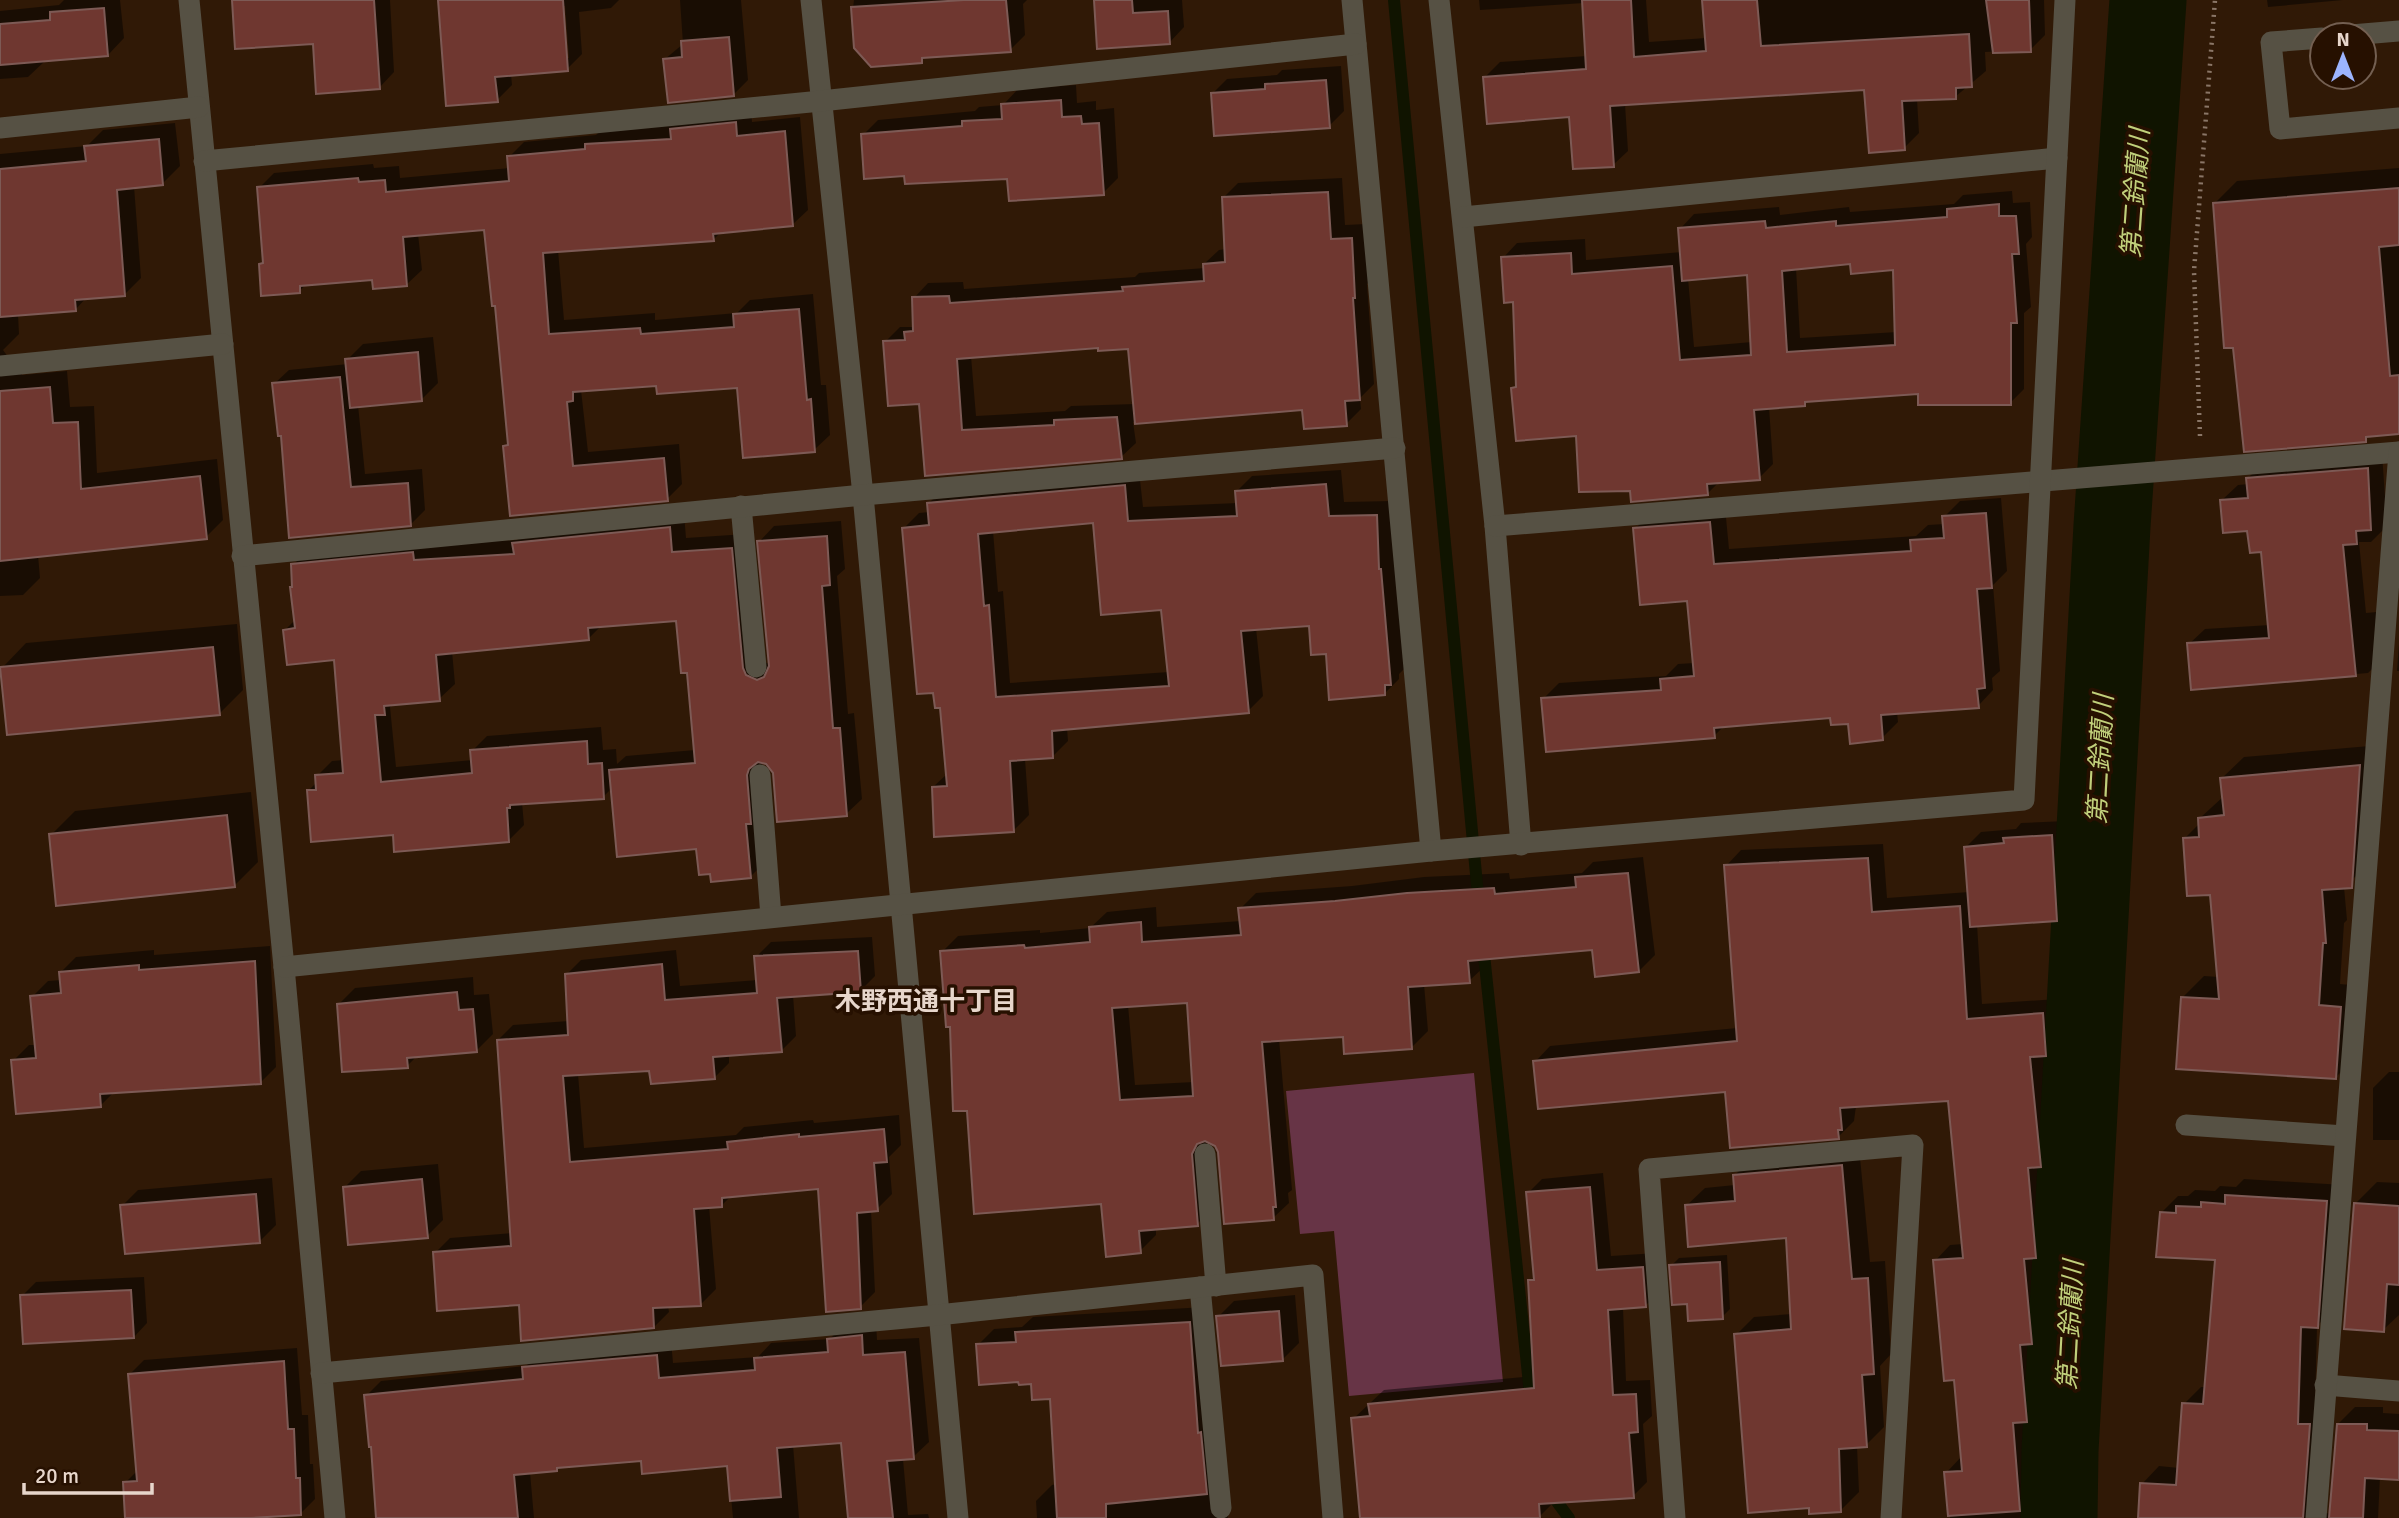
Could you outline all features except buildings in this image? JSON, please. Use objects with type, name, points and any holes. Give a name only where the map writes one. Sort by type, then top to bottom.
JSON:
[{"type":"street","points":[[189,0],[335,1518]]},
{"type":"street","points":[[811,0],[863,495],[957,1518]]},
{"type":"street","points":[[1352,0],[1431,851]]},
{"type":"street","points":[[1439,0],[1495,526],[1521,845]]},
{"type":"street","points":[[284,967],[1431,851],[2024,800],[2065,0]]},
{"type":"street","points":[[2378,33],[2399,31]]},
{"type":"street","points":[[2308,39],[2271,42],[2280,129],[2399,118]]},
{"type":"street","points":[[204,162],[821,101],[1356,44]]},
{"type":"street","points":[[0,128],[198,107]]},
{"type":"street","points":[[1463,217],[2057,158]]},
{"type":"street","points":[[0,366],[223,344]]},
{"type":"street","points":[[242,555],[741,506],[1395,449]]},
{"type":"street","points":[[1495,526],[2399,452],[2316,1518]]},
{"type":"street","points":[[741,506],[756,667]]},
{"type":"street","points":[[760,775],[771,917]]},
{"type":"street","points":[[2186,1125],[2345,1136]]},
{"type":"street","points":[[1675,1518],[1649,1170],[1913,1145],[1891,1518]]},
{"type":"street","points":[[1205,1154],[1208,1287],[1221,1508]]},
{"type":"street","points":[[321,1373],[938,1315],[1313,1275],[1333,1518]]},
{"type":"street","points":[[2325,1385],[2399,1391]]},
{"type":"path","points":[[2202,468],[2194,271],[2215,0]]},
{"type":"shaded area","points":[[1474,1073],[1503,1382],[1349,1396],[1334,1231],[1300,1234],[1286,1091]]},
{"type":"waterway","points":[[1394,0],[1479,906]]},
{"type":"waterway","name":"第二鈴蘭川","points":[[2059,1518],[2060,1450],[2112,526],[2148,0]]},
{"type":"waterway","points":[[1483,945],[1531,1403]]},
{"type":"waterway","points":[[1549,1491],[1569,1518]]},
{"type":"district","name":"木野西通十丁目","points":[[926,1001]]}]
